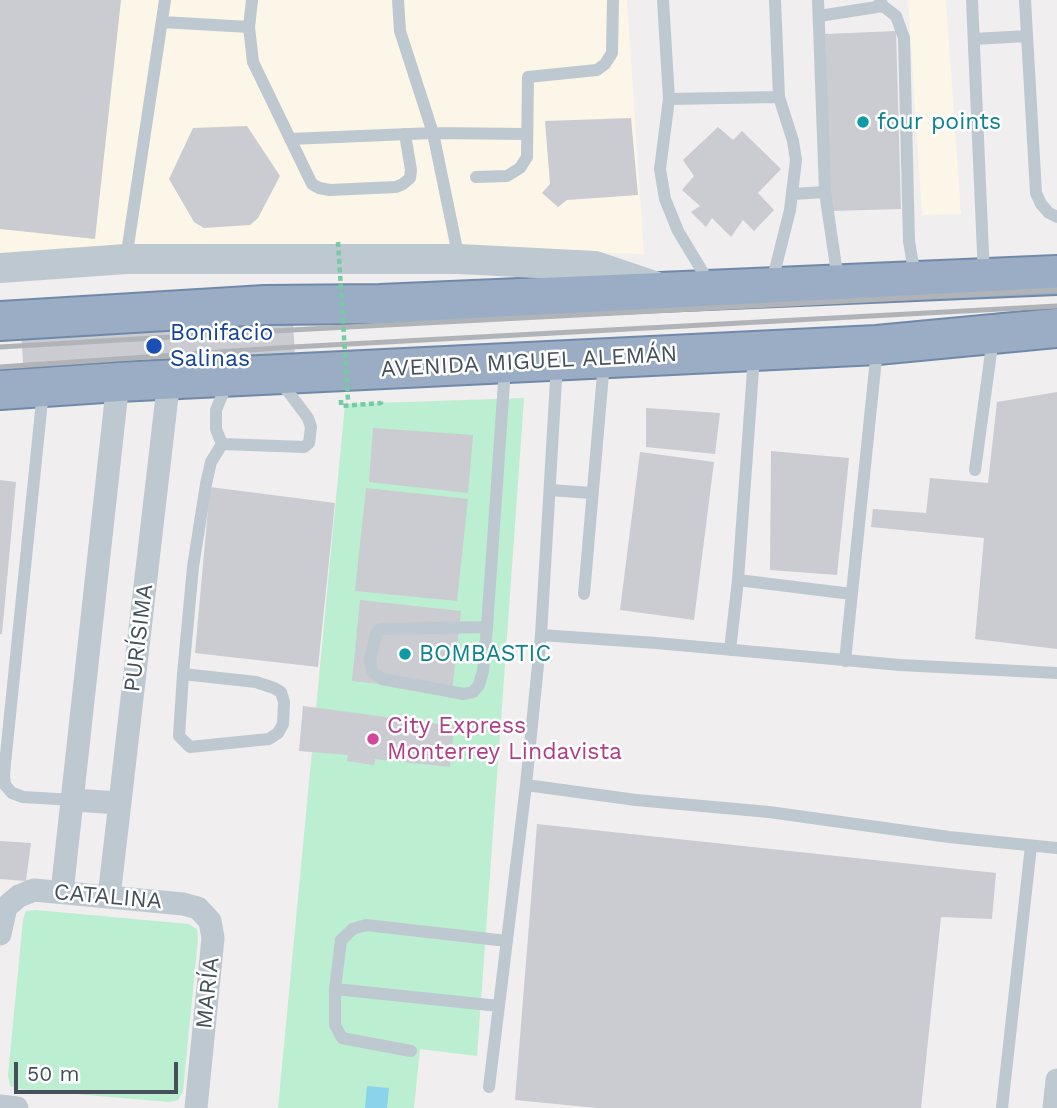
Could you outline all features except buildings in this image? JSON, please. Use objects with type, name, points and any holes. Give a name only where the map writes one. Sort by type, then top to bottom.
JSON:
[{"type":"highway","points":[[0,321],[264,305],[380,304],[1057,275]]},
{"type":"highway","points":[[0,340],[264,305]]},
{"type":"highway","name":"AVENIDA MIGUEL ALEMÁN","points":[[14,387],[755,352],[877,345],[1057,328]]},
{"type":"street","points":[[0,268],[126,259],[459,259],[595,266],[673,292]]},
{"type":"street","name":"PURÍSIMA","points":[[109,897],[169,379]]},
{"type":"street","name":"PURÍSIMA","points":[[62,892],[118,382]]},
{"type":"street","points":[[74,800],[119,803]]},
{"type":"street","name":"CATALINA","points":[[0,934],[6,907],[19,896],[34,890],[183,904],[198,908],[210,921]]},
{"type":"street","name":"MARÍA","points":[[196,1108],[214,938],[210,921]]},
{"type":"street","points":[[1055,1106],[1057,1080]]},
{"type":"street","points":[[0,1106],[17,1108]]},
{"type":"lane","points":[[126,259],[165,0]]},
{"type":"lane","points":[[253,0],[249,27],[253,62],[312,184],[319,188],[344,189],[396,187],[403,184],[410,178],[411,170],[405,134]]},
{"type":"lane","points":[[398,0],[400,31],[433,133],[459,259]]},
{"type":"lane","points":[[476,177],[507,176],[520,168],[527,157],[528,77],[597,70],[606,64],[612,53],[613,0]]},
{"type":"lane","points":[[663,0],[669,99],[660,169],[665,200],[678,231],[714,290]]},
{"type":"lane","points":[[771,288],[793,194],[796,160],[779,97],[775,0]]},
{"type":"lane","points":[[818,0],[825,192],[838,284]]},
{"type":"lane","points":[[972,0],[984,279]]},
{"type":"lane","points":[[1025,0],[1036,192],[1041,204],[1057,217]]},
{"type":"lane","points":[[819,16],[881,3],[896,16],[904,38],[909,241],[916,282]]},
{"type":"lane","points":[[162,22],[249,27]]},
{"type":"lane","points":[[974,39],[1027,36]]},
{"type":"lane","points":[[669,99],[779,97]]},
{"type":"lane","points":[[290,139],[433,133],[527,134]]},
{"type":"lane","points":[[793,194],[825,192]]},
{"type":"lane","points":[[975,470],[993,334]]},
{"type":"lane","points":[[845,661],[877,345]]},
{"type":"lane","points":[[730,650],[738,580],[755,352]]},
{"type":"lane","points":[[584,594],[604,358]]},
{"type":"lane","points":[[489,1087],[526,785],[541,635],[558,360]]},
{"type":"lane","points":[[487,627],[380,629],[376,633],[370,660],[372,671],[382,679],[464,694],[473,692],[479,685],[487,627],[505,362]]},
{"type":"lane","points":[[222,444],[303,447],[309,443],[311,426],[308,418],[271,374]]},
{"type":"lane","points":[[222,444],[216,429],[216,410],[231,376]]},
{"type":"lane","points":[[14,387],[5,785],[12,793],[23,797],[74,800]]},
{"type":"lane","points":[[183,674],[256,682],[281,692],[284,702],[283,724],[278,733],[269,739],[190,747],[180,736],[183,674],[192,567],[211,462],[222,444]]},
{"type":"lane","points":[[550,490],[593,493]]},
{"type":"lane","points":[[738,580],[852,594]]},
{"type":"lane","points":[[541,635],[961,670],[1057,673]]},
{"type":"lane","points":[[526,785],[1057,848]]},
{"type":"lane","points":[[1002,1108],[1031,846]]},
{"type":"lane","points":[[411,1051],[342,1038],[335,1026],[335,989],[341,940],[353,929],[366,925],[507,940]]},
{"type":"lane","points":[[335,989],[499,1006]]},
{"type":"path","points":[[338,242],[348,400]]},
{"type":"shaded area","points":[[0,0],[627,0],[644,254],[300,245],[0,257]]},
{"type":"shaded area","points":[[908,0],[946,0],[961,214],[922,215]]},
{"type":"green space","points":[[524,398],[477,1056],[420,1049],[414,1108],[278,1108],[345,404]]},
{"type":"green space","points":[[26,911],[188,924],[197,929],[183,1091],[178,1100],[169,1102],[18,1089],[10,1086],[8,1075],[23,920]]},
{"type":"water","points":[[367,1086],[389,1088],[387,1108],[365,1108]]},
{"type":"railway","points":[[0,347],[1057,290]]},
{"type":"railway","points":[[0,367],[293,347],[1057,306]]},
{"type":"place","name":"four points","points":[[863,122]]},
{"type":"place","name":"Bonifacio Salinas","points":[[154,346]]},
{"type":"place","name":"BOMBASTIC","points":[[405,654]]},
{"type":"place","name":"City Express Monterrey Lindavista","points":[[373,739]]}]
